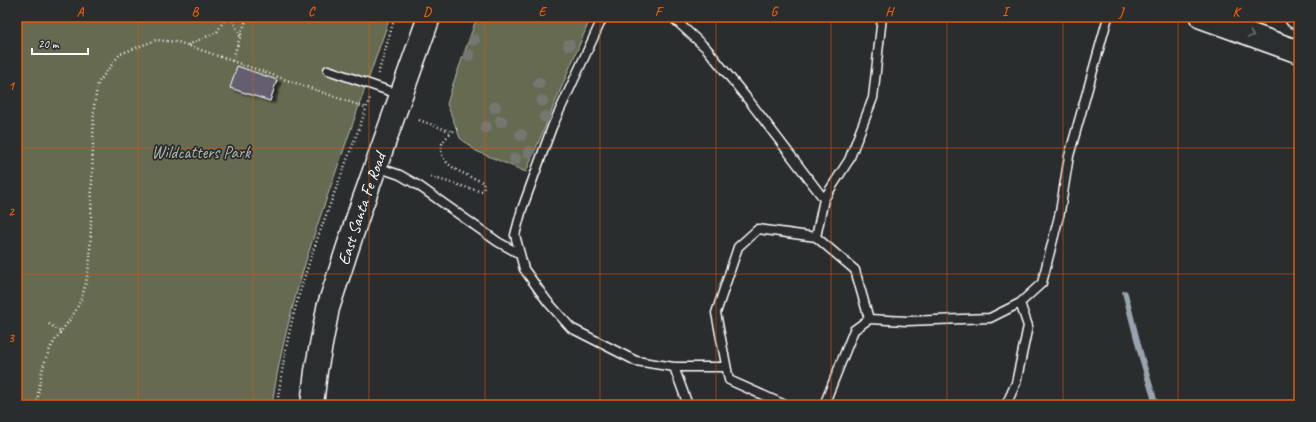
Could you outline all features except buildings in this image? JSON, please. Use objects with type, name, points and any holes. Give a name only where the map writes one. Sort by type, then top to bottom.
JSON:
[{"type":"street","name":"East Santa Fe Road","points":[[312,405],[316,371],[328,308],[429,17]]},
{"type":"street","points":[[1201,17],[1299,52]]},
{"type":"lane","points":[[604,17],[552,128],[522,209],[516,235],[524,269],[547,300],[571,328],[636,361],[674,367],[726,367]]},
{"type":"lane","points":[[672,17],[707,49],[750,102],[824,199]]},
{"type":"lane","points":[[816,237],[824,199],[849,160],[872,98],[882,17]]},
{"type":"lane","points":[[824,405],[854,330],[868,319],[907,321],[990,318],[1020,303],[1042,283],[1060,212],[1069,156],[1108,17]]},
{"type":"lane","points":[[328,70],[402,95]]},
{"type":"lane","points":[[376,167],[400,175],[419,186],[498,242],[520,254]]},
{"type":"lane","points":[[785,405],[729,380],[716,313],[738,247],[758,229],[816,237],[855,270],[868,319]]},
{"type":"lane","points":[[1006,405],[1016,383],[1028,326],[1020,303]]},
{"type":"lane","points":[[674,367],[688,405]]},
{"type":"path","points":[[187,45],[217,32],[226,17]]},
{"type":"path","points":[[232,17],[240,36]]},
{"type":"path","points":[[232,61],[247,17]]},
{"type":"path","points":[[277,405],[280,379],[292,321],[311,258],[367,108],[395,17]]},
{"type":"path","points":[[38,405],[39,386],[43,364],[49,350],[76,310],[88,277],[90,257],[94,106],[98,83],[120,54],[156,40],[178,42],[367,108]]},
{"type":"path","points":[[419,120],[452,132]]},
{"type":"path","points":[[419,186],[423,174],[480,192],[484,189],[484,182],[451,167],[445,161],[441,151],[442,143],[452,132],[457,129]]},
{"type":"path","points":[[49,324],[61,332]]},
{"type":"green space","name":"Wildcatters Park","points":[[17,17],[390,17],[308,254],[283,344],[272,405],[17,405]]},
{"type":"green space","points":[[477,17],[591,17],[526,172],[476,151],[460,138],[447,104]]},
{"type":"waterway","points":[[1125,293],[1142,359],[1156,405]]}]
